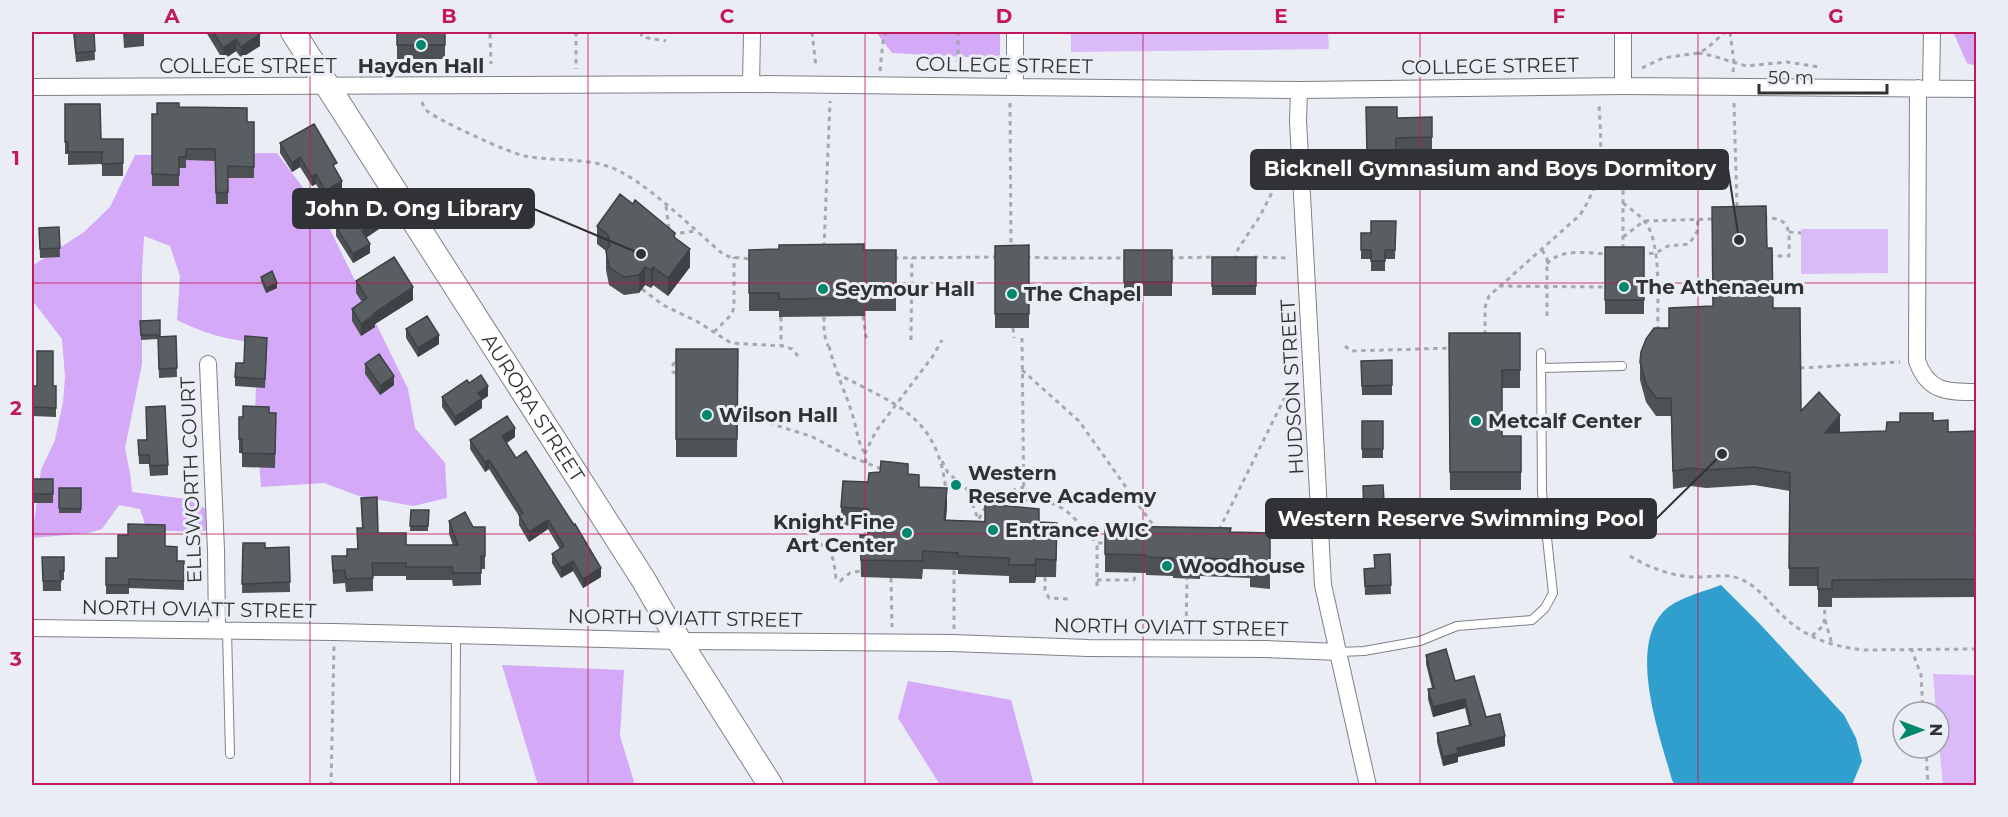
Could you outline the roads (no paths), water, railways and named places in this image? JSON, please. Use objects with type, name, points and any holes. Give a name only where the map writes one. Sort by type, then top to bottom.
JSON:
[{"type":"street","name":"AURORA STREET","points":[[293,32],[643,579],[679,641],[771,786]]},
{"type":"street","points":[[751,84],[752,32]]},
{"type":"street","points":[[1012,86],[1015,32]]},
{"type":"street","points":[[1623,32],[1623,86]]},
{"type":"street","points":[[1932,32],[1924,88],[1917,362],[1921,374],[1933,386],[1949,392],[1977,392]]},
{"type":"street","name":"COLLEGE STREET","points":[[32,87],[822,84],[1299,90],[1599,86],[1977,89]]},
{"type":"street","name":"HUDSON STREET","points":[[1299,90],[1298,120],[1323,585],[1368,786]]},
{"type":"street","name":"ELLSWORTH COURT","points":[[208,364],[222,630]]},
{"type":"street","name":"NORTH OVIATT STREET","points":[[32,628],[456,634],[679,641],[953,643],[1088,648],[1339,652]]},
{"type":"lane","points":[[1339,652],[1364,651],[1420,641],[1457,626],[1532,620],[1545,608],[1552,593],[1542,492],[1541,353]]},
{"type":"lane","points":[[1541,368],[1622,366]]},
{"type":"lane","points":[[222,630],[230,754]]},
{"type":"lane","points":[[455,786],[456,634]]},
{"type":"water","points":[[1721,585],[1844,715],[1856,738],[1862,761],[1852,785],[1675,785],[1661,741],[1650,694],[1647,670],[1648,648],[1653,628],[1668,607],[1682,599]]},
{"type":"place","name":"Hayden Hall","points":[[421,45]]},
{"type":"place","name":"Bicknell Gymnasium and Boys Dormitory","points":[[1739,240]]},
{"type":"place","name":"John D. Ong Library","points":[[641,254]]},
{"type":"place","name":"The Athenaeum","points":[[1624,287]]},
{"type":"place","name":"Seymour Hall","points":[[823,289]]},
{"type":"place","name":"The Chapel","points":[[1012,294]]},
{"type":"place","name":"Wilson Hall","points":[[707,415]]},
{"type":"place","name":"Metcalf Center","points":[[1476,421]]},
{"type":"place","name":"Western Reserve Swimming Pool","points":[[1722,454]]},
{"type":"place","name":"Western Reserve Academy","points":[[956,485]]},
{"type":"place","name":"Entrance WIC","points":[[993,530]]},
{"type":"place","name":"Knight Fine Art Center","points":[[907,533]]},
{"type":"place","name":"Woodhouse","points":[[1167,566]]}]
